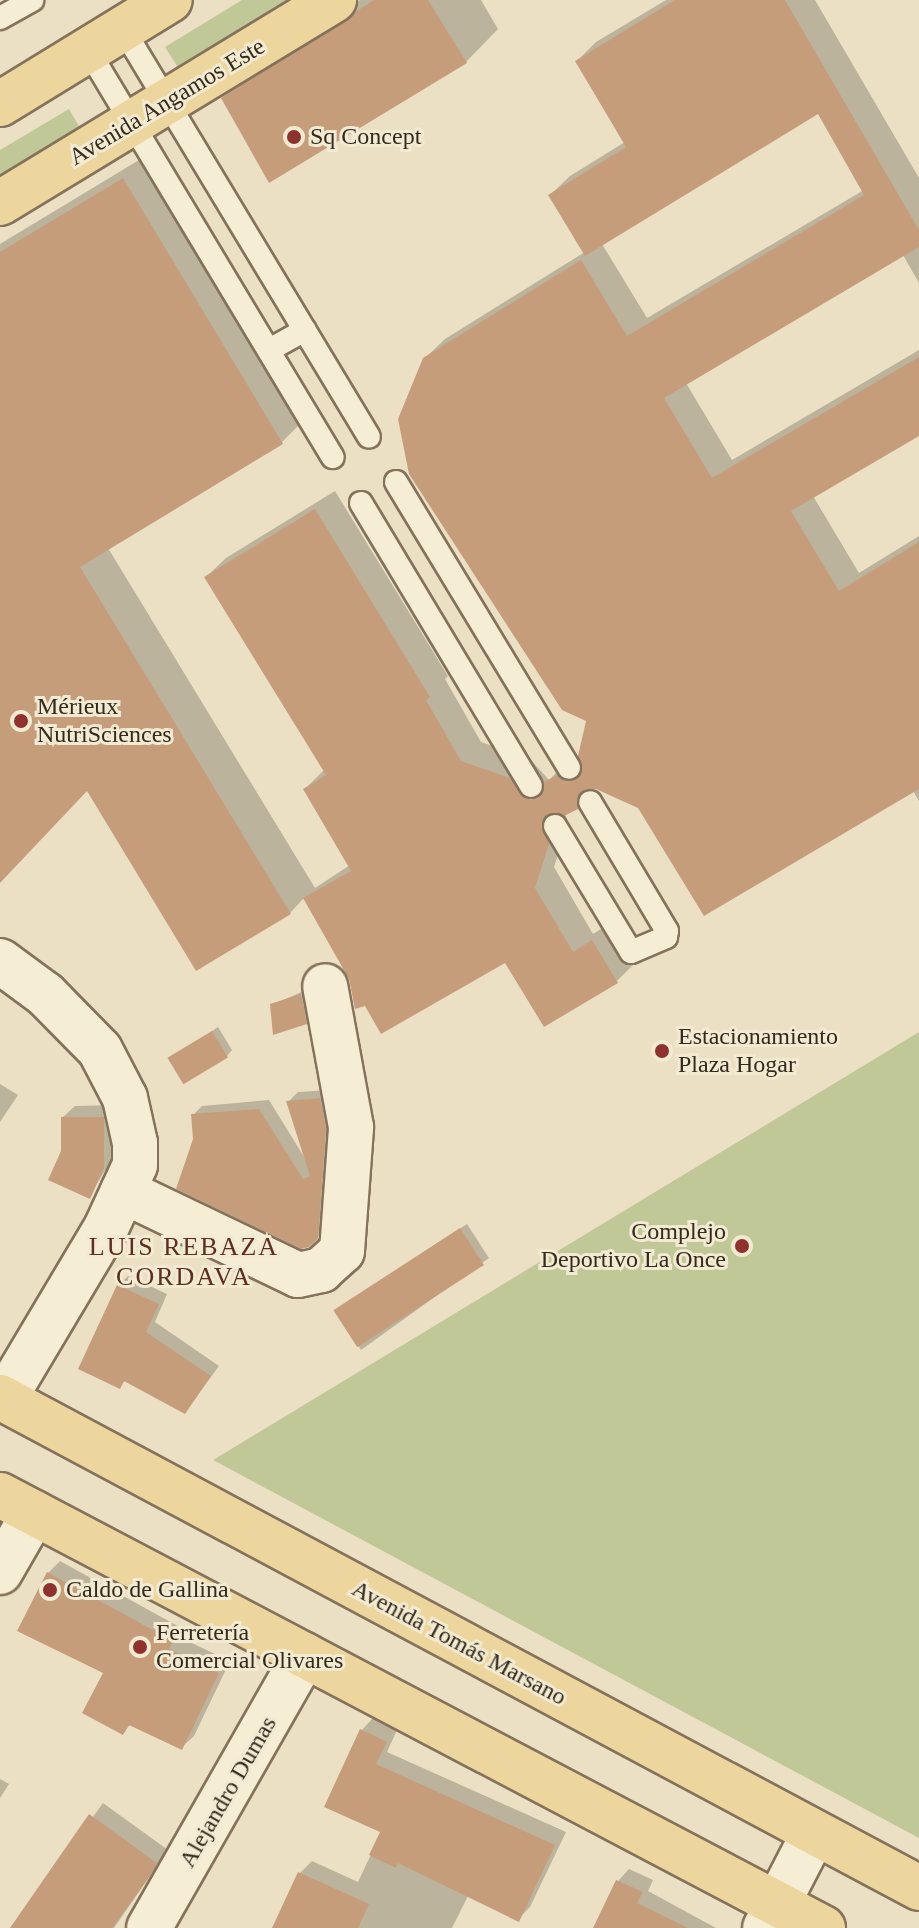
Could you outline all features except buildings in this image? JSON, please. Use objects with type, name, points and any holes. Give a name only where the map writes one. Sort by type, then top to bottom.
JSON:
[{"type":"main road","points":[[1,101],[170,0]]},
{"type":"main road","name":"Avenida Angamos Este","points":[[0,203],[334,0]]},
{"type":"main road","name":"Avenida Tomás Marsano","points":[[2,1398],[919,1888]]},
{"type":"main road","points":[[17,1504],[305,1655],[772,1916],[823,1928]]},
{"type":"street","points":[[0,961],[45,994],[100,1050],[115,1073],[135,1143],[135,1165],[106,1228],[2,1398]]},
{"type":"street","points":[[123,1191],[298,1275],[321,1270],[342,1251],[351,1127],[325,986]]},
{"type":"street","points":[[0,1572],[17,1504]]},
{"type":"street","name":"Alejandro Dumas","points":[[149,1928],[305,1655]]},
{"type":"street","points":[[772,1916],[814,1833]]},
{"type":"lane","points":[[0,18],[32,0]]},
{"type":"lane","points":[[106,40],[150,112],[305,330],[369,436]]},
{"type":"lane","points":[[106,40],[150,112],[269,350],[333,457]]},
{"type":"lane","points":[[269,350],[305,330]]},
{"type":"lane","points":[[396,482],[569,768]]},
{"type":"lane","points":[[361,503],[531,786]]},
{"type":"lane","points":[[555,826],[631,952],[666,937],[667,931],[590,802]]},
{"type":"green space","points":[[242,0],[293,0],[179,69],[165,47]]},
{"type":"green space","points":[[69,109],[80,128],[0,175],[0,150]]},
{"type":"green space","name":"Complejo Deportivo La Once","points":[[919,1032],[919,1838],[213,1460]]},
{"type":"place","name":"Sq Concept","points":[[294,137]]},
{"type":"place","name":"Mérieux NutriSciences","points":[[21,721]]},
{"type":"place","name":"Estacionamiento Plaza Hogar","points":[[662,1051]]},
{"type":"place","name":"Complejo Deportivo La Once","points":[[742,1246]]},
{"type":"place","name":"Caldo de Gallina","points":[[50,1590]]},
{"type":"place","name":"Ferretería Comercial Olivares","points":[[140,1647]]},
{"type":"district","name":"LUIS REBAZA CORDAVA","points":[[184,1262]]}]
